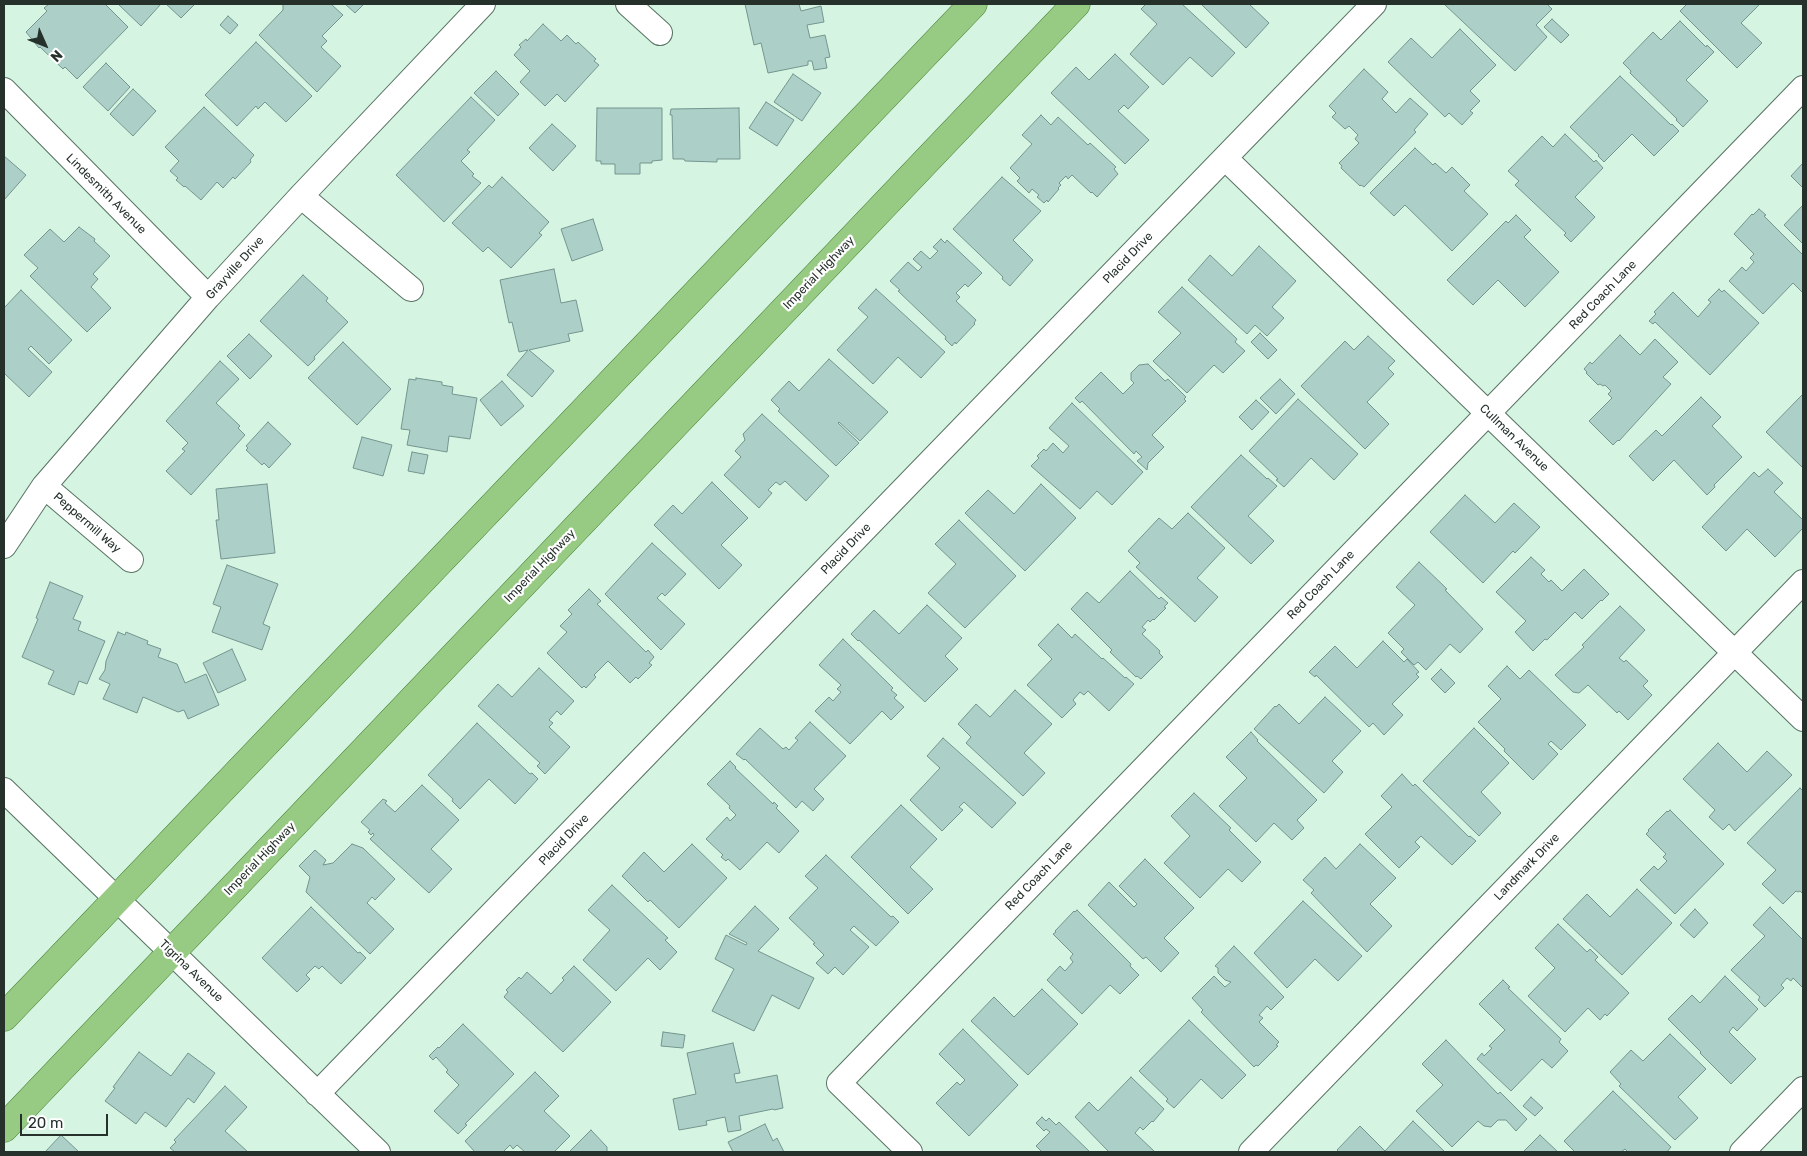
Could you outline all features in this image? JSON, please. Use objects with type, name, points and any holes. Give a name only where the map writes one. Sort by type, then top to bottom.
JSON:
[{"type":"main road","points":[[4,1017],[974,4]]},
{"type":"main road","name":"Imperial Highway","points":[[4,1128],[1076,4]]},
{"type":"street","name":"Grayville Drive","points":[[4,546],[44,486],[208,297],[482,4]]},
{"type":"street","points":[[628,4],[660,33]]},
{"type":"street","name":"Placid Drive","points":[[317,1094],[1374,4]]},
{"type":"street","name":"Red Coach Lane","points":[[910,1152],[839,1083],[1803,88]]},
{"type":"street","name":"Lindesmith Avenue","points":[[4,90],[208,297]]},
{"type":"street","name":"Cullman Avenue","points":[[1225,158],[1803,718]]},
{"type":"street","points":[[301,196],[411,289]]},
{"type":"street","name":"Peppermill Way","points":[[44,486],[131,560]]},
{"type":"street","name":"Landmark Drive","points":[[1251,1152],[1803,582]]},
{"type":"street","name":"Tigrina Avenue","points":[[4,790],[378,1152]]},
{"type":"street","points":[[1742,1152],[1803,1089]]},
{"type":"building","points":[[49,4],[105,4],[128,27],[77,79],[65,67],[63,69],[39,48],[26,32],[47,11],[44,8]]},
{"type":"building","points":[[118,4],[161,4],[141,26]]},
{"type":"building","points":[[166,4],[195,4],[181,18]]},
{"type":"building","points":[[283,4],[331,4],[343,15],[322,36],[327,41],[321,47],[341,66],[317,92],[259,35],[283,10]]},
{"type":"building","points":[[345,4],[364,4],[355,13]]},
{"type":"building","points":[[745,4],[799,4],[801,11],[821,6],[824,22],[807,25],[810,38],[825,35],[830,57],[825,58],[827,68],[814,70],[812,61],[808,61],[808,65],[768,73],[761,43],[754,45]]},
{"type":"building","points":[[1146,4],[1182,4],[1235,53],[1212,77],[1190,57],[1163,85],[1130,54],[1157,24],[1141,9]]},
{"type":"building","points":[[1201,4],[1249,4],[1269,23],[1246,48]]},
{"type":"building","points":[[1444,4],[1547,4],[1552,9],[1536,25],[1547,37],[1515,71]]},
{"type":"building","points":[[1687,4],[1760,4],[1741,23],[1762,43],[1737,68],[1680,11]]},
{"type":"building","points":[[228,16],[238,25],[230,34],[220,25]]},
{"type":"building","points":[[1552,19],[1569,35],[1561,43],[1544,27]]},
{"type":"building","points":[[1680,21],[1706,47],[1707,45],[1714,52],[1686,80],[1708,101],[1683,127],[1630,73],[1631,71],[1623,63],[1653,32],[1661,40]]},
{"type":"building","points":[[543,24],[561,41],[567,35],[576,44],[578,42],[596,59],[594,61],[599,65],[565,102],[557,94],[545,106],[520,82],[530,71],[514,55],[521,47],[519,45],[526,39],[527,41]]},
{"type":"building","points":[[1460,29],[1496,65],[1470,91],[1480,101],[1470,111],[1473,113],[1462,125],[1449,113],[1445,117],[1388,62],[1411,38],[1432,58]]},
{"type":"building","points":[[256,42],[312,96],[286,122],[265,102],[258,109],[256,106],[237,126],[205,95]]},
{"type":"building","points":[[1115,54],[1149,87],[1128,109],[1124,105],[1118,111],[1149,140],[1125,164],[1051,93],[1076,67],[1089,80]]},
{"type":"building","points":[[106,63],[130,87],[108,111],[83,87]]},
{"type":"building","points":[[1364,69],[1388,92],[1382,99],[1396,113],[1410,98],[1428,114],[1414,130],[1416,132],[1364,187],[1360,186],[1341,168],[1342,166],[1339,163],[1359,143],[1355,139],[1358,135],[1349,126],[1345,129],[1332,117],[1336,113],[1329,106]]},
{"type":"building","points":[[496,71],[519,94],[498,116],[474,93]]},
{"type":"building","points":[[793,74],[821,93],[802,121],[774,102]]},
{"type":"building","points":[[1620,76],[1679,131],[1654,156],[1632,134],[1604,162],[1570,127]]},
{"type":"building","points":[[133,89],[156,111],[133,136],[110,114]]},
{"type":"building","points":[[471,97],[495,120],[467,150],[470,152],[461,161],[474,174],[472,176],[481,183],[444,222],[396,175]]},
{"type":"building","points":[[766,102],[794,120],[777,146],[749,128]]},
{"type":"building","points":[[204,107],[254,155],[250,160],[251,162],[235,179],[233,177],[223,188],[217,182],[201,200],[176,180],[178,178],[170,171],[179,161],[165,147]]},
{"type":"building","points":[[597,108],[662,108],[662,160],[652,161],[652,163],[640,163],[640,174],[615,174],[615,164],[601,164],[601,161],[596,161]]},
{"type":"building","points":[[739,108],[740,159],[717,159],[717,162],[673,159],[671,109]]},
{"type":"building","points":[[1041,115],[1051,125],[1058,117],[1088,145],[1090,143],[1116,167],[1114,169],[1118,174],[1097,197],[1072,175],[1068,179],[1066,176],[1059,183],[1061,185],[1059,189],[1048,202],[1047,200],[1044,203],[1032,189],[1029,193],[1017,181],[1020,178],[1010,168],[1032,144],[1022,135]]},
{"type":"building","points":[[552,124],[576,146],[553,171],[529,148]]},
{"type":"building","points":[[1565,134],[1594,162],[1596,160],[1603,168],[1575,197],[1595,217],[1571,242],[1564,235],[1566,233],[1515,185],[1519,181],[1508,171],[1542,136],[1553,147]]},
{"type":"building","points":[[1415,148],[1433,165],[1435,163],[1446,173],[1452,167],[1470,185],[1464,191],[1488,214],[1452,251],[1405,205],[1394,216],[1370,193]]},
{"type":"building","points":[[4,156],[26,175],[4,200]]},
{"type":"building","points":[[1803,163],[1803,188],[1791,176]]},
{"type":"building","points":[[502,177],[549,222],[539,233],[542,235],[511,268],[488,247],[483,252],[452,223],[489,185],[492,188]]},
{"type":"building","points":[[1002,177],[1041,211],[1013,240],[1033,260],[1010,286],[953,229]]},
{"type":"building","points":[[1803,205],[1803,244],[1784,225]]},
{"type":"building","points":[[1759,209],[1803,255],[1803,293],[1793,283],[1763,314],[1729,281],[1742,267],[1746,271],[1754,262],[1750,258],[1754,254],[1734,234]]},
{"type":"building","points":[[1516,215],[1531,230],[1524,237],[1559,272],[1525,307],[1498,280],[1473,305],[1447,280],[1506,221],[1508,223]]},
{"type":"building","points":[[593,219],[603,250],[572,261],[561,229]]},
{"type":"building","points":[[79,227],[95,239],[94,241],[110,256],[93,274],[98,279],[91,287],[111,308],[87,332],[30,276],[38,268],[24,255],[50,229],[64,242]]},
{"type":"building","points":[[941,239],[945,243],[947,240],[982,273],[968,287],[965,284],[956,293],[960,297],[956,301],[976,320],[975,324],[952,346],[945,339],[946,337],[890,281],[908,262],[918,271],[922,267],[913,259],[921,251],[930,259],[938,251],[933,247]]},
{"type":"building","points":[[1259,246],[1296,281],[1272,307],[1284,318],[1267,336],[1255,325],[1247,334],[1188,280],[1210,255],[1232,276]]},
{"type":"building","points":[[554,269],[561,303],[576,300],[583,331],[568,334],[570,341],[529,350],[554,371],[532,397],[507,375],[528,350],[519,352],[512,322],[509,323],[500,280]]},
{"type":"building","points":[[303,275],[328,298],[326,301],[348,322],[314,357],[315,359],[308,366],[260,321]]},
{"type":"building","points":[[1182,287],[1237,339],[1235,342],[1245,351],[1223,373],[1214,365],[1187,393],[1153,361],[1181,333],[1158,312]]},
{"type":"building","points":[[876,289],[945,352],[921,378],[898,357],[873,384],[837,350],[868,317],[858,308]]},
{"type":"building","points":[[1719,289],[1722,292],[1724,290],[1759,323],[1710,375],[1655,322],[1653,324],[1649,321],[1656,314],[1654,312],[1673,292],[1698,317],[1711,302],[1708,300]]},
{"type":"building","points":[[21,290],[72,340],[49,364],[31,346],[28,349],[52,372],[29,397],[4,373],[4,308]]},
{"type":"building","points":[[1260,333],[1277,350],[1268,359],[1251,342]]},
{"type":"building","points":[[249,334],[272,356],[250,379],[227,356]]},
{"type":"building","points":[[1620,335],[1640,355],[1655,339],[1678,362],[1663,377],[1671,384],[1619,441],[1613,445],[1589,421],[1612,398],[1608,394],[1611,391],[1605,385],[1598,385],[1584,369],[1590,362],[1592,364]]},
{"type":"building","points":[[1368,336],[1395,361],[1388,368],[1394,374],[1367,402],[1389,424],[1365,449],[1301,386],[1345,341],[1354,350]]},
{"type":"building","points":[[343,342],[391,389],[357,425],[308,378]]},
{"type":"building","points":[[829,359],[888,412],[860,441],[838,423],[859,443],[836,466],[778,411],[780,409],[771,400],[789,381],[799,391]]},
{"type":"building","points":[[220,361],[239,379],[216,403],[240,426],[238,428],[245,435],[191,495],[166,471],[185,451],[182,449],[188,443],[166,421]]},
{"type":"building","points":[[1148,364],[1165,381],[1168,379],[1186,397],[1184,399],[1186,401],[1152,435],[1164,447],[1148,463],[1147,470],[1137,461],[1142,457],[1136,451],[1134,454],[1082,401],[1080,403],[1075,398],[1101,372],[1123,394],[1134,383],[1131,380],[1131,373],[1139,365]]},
{"type":"building","points":[[416,378],[442,382],[442,385],[453,387],[452,394],[477,398],[470,439],[449,436],[447,452],[407,445],[410,430],[401,429],[409,379],[416,380]]},
{"type":"building","points":[[1280,379],[1295,394],[1276,414],[1260,398]]},
{"type":"building","points":[[502,381],[524,406],[501,426],[480,400]]},
{"type":"building","points":[[1803,394],[1803,468],[1766,432]]},
{"type":"building","points":[[1701,397],[1721,417],[1712,426],[1742,457],[1714,485],[1715,487],[1707,495],[1674,460],[1653,481],[1629,456],[1656,430],[1662,436]]},
{"type":"building","points":[[1298,399],[1358,454],[1334,480],[1311,458],[1284,487],[1249,451]]},
{"type":"building","points":[[1256,400],[1269,412],[1252,430],[1239,417]]},
{"type":"building","points":[[1072,403],[1143,472],[1112,505],[1097,491],[1080,509],[1031,466],[1039,458],[1037,456],[1044,449],[1046,451],[1053,443],[1063,453],[1069,446],[1049,428]]},
{"type":"building","points":[[762,414],[829,476],[806,501],[785,481],[780,485],[776,482],[768,490],[772,493],[759,508],[724,475],[741,457],[735,451],[745,440],[743,434]]},
{"type":"building","points":[[268,422],[291,444],[269,468],[264,463],[262,465],[246,450],[248,448],[246,446]]},
{"type":"building","points":[[362,437],[392,445],[383,476],[353,468]]},
{"type":"building","points":[[412,452],[428,455],[424,474],[408,471]]},
{"type":"building","points":[[1241,455],[1277,486],[1248,516],[1274,541],[1251,564],[1191,507]]},
{"type":"building","points":[[1768,469],[1783,483],[1774,492],[1803,520],[1803,528],[1775,557],[1747,529],[1726,551],[1702,527],[1754,472],[1759,477]]},
{"type":"building","points":[[712,482],[748,518],[721,545],[742,565],[719,589],[654,525],[673,505],[682,514]]},
{"type":"building","points":[[267,484],[275,553],[221,559],[216,520],[219,520],[216,489]]},
{"type":"building","points":[[1041,484],[1076,518],[1025,571],[965,513],[988,490],[1014,514]]},
{"type":"building","points":[[1465,495],[1495,523],[1514,503],[1540,527],[1515,553],[1513,551],[1483,583],[1430,532]]},
{"type":"building","points":[[1188,513],[1225,548],[1197,578],[1218,597],[1195,622],[1136,567],[1140,563],[1128,551],[1159,518],[1172,529]]},
{"type":"building","points":[[959,520],[1016,576],[965,628],[928,593],[956,564],[935,544]]},
{"type":"building","points":[[652,543],[686,574],[665,596],[662,593],[657,598],[685,624],[661,650],[605,594]]},
{"type":"building","points":[[1531,557],[1545,570],[1541,574],[1549,582],[1551,580],[1562,591],[1584,569],[1609,594],[1582,619],[1575,612],[1533,651],[1515,632],[1526,621],[1496,592]]},
{"type":"building","points":[[1419,562],[1447,589],[1445,590],[1483,629],[1460,653],[1450,644],[1426,670],[1418,662],[1414,665],[1401,652],[1404,649],[1388,633],[1415,605],[1396,587]]},
{"type":"building","points":[[227,565],[278,584],[263,624],[270,627],[262,650],[212,632],[221,607],[213,604]]},
{"type":"building","points":[[1130,571],[1159,599],[1161,597],[1168,603],[1164,607],[1166,608],[1154,620],[1150,622],[1148,620],[1142,627],[1146,630],[1142,634],[1160,651],[1159,653],[1163,657],[1141,679],[1136,677],[1110,652],[1112,650],[1071,609],[1087,592],[1099,603]]},
{"type":"building","points":[[50,582],[83,596],[73,619],[81,622],[78,630],[105,641],[87,684],[79,681],[74,695],[48,684],[54,671],[22,657],[38,619],[36,618]]},
{"type":"building","points":[[589,589],[601,601],[597,604],[646,652],[648,650],[654,657],[649,663],[652,665],[638,679],[636,677],[630,683],[608,661],[594,675],[596,677],[586,688],[584,686],[582,688],[547,653],[567,632],[560,626],[572,614],[568,610]]},
{"type":"building","points":[[927,605],[962,638],[945,656],[958,669],[925,702],[851,634],[874,610],[899,634]]},
{"type":"building","points":[[1620,606],[1645,630],[1619,658],[1624,662],[1626,660],[1648,681],[1643,686],[1652,695],[1628,720],[1619,711],[1617,713],[1588,685],[1579,693],[1573,692],[1555,675],[1584,647],[1582,645]]},
{"type":"building","points":[[1058,624],[1072,638],[1075,634],[1102,659],[1134,684],[1109,711],[1088,691],[1084,695],[1080,692],[1073,700],[1076,704],[1062,718],[1027,685],[1052,659],[1038,645]]},
{"type":"building","points":[[118,632],[125,635],[126,632],[148,641],[147,644],[161,649],[158,657],[177,664],[185,683],[206,674],[219,705],[188,719],[184,710],[178,712],[143,697],[137,713],[103,699],[110,684],[99,679],[105,670],[106,661]]},
{"type":"building","points":[[843,639],[893,688],[891,690],[897,695],[894,698],[904,707],[891,720],[882,711],[850,744],[815,711],[829,697],[833,701],[841,692],[837,689],[841,685],[819,665]]},
{"type":"building","points":[[1383,641],[1404,662],[1407,659],[1419,672],[1416,674],[1419,677],[1392,704],[1403,715],[1384,735],[1373,723],[1369,727],[1316,675],[1315,677],[1309,672],[1335,646],[1357,668]]},
{"type":"building","points":[[232,649],[246,680],[218,693],[203,663]]},
{"type":"building","points":[[1507,666],[1520,679],[1529,670],[1586,725],[1561,750],[1551,741],[1548,744],[1558,754],[1533,780],[1478,722],[1501,699],[1488,686]]},
{"type":"building","points":[[539,668],[574,701],[561,715],[557,711],[549,720],[553,723],[549,727],[570,747],[545,774],[537,766],[540,763],[478,706],[498,684],[512,697]]},
{"type":"building","points":[[1441,669],[1455,683],[1445,693],[1431,679]]},
{"type":"building","points":[[1015,690],[1052,724],[1024,753],[1045,773],[1023,796],[966,743],[971,737],[958,724],[976,704],[990,717]]},
{"type":"building","points":[[1325,697],[1361,731],[1332,761],[1343,772],[1324,793],[1254,729],[1279,704],[1299,724]]},
{"type":"building","points":[[810,722],[846,756],[814,789],[824,799],[813,811],[802,801],[796,808],[745,759],[736,754],[760,728],[783,749],[786,747],[789,750],[798,740],[795,738]]},
{"type":"building","points":[[477,723],[530,774],[532,773],[538,779],[515,804],[489,779],[460,809],[452,801],[453,799],[428,775]]},
{"type":"building","points":[[1474,728],[1509,763],[1481,792],[1501,813],[1479,836],[1423,781]]},
{"type":"building","points":[[1251,732],[1257,741],[1317,800],[1297,820],[1304,828],[1292,840],[1274,823],[1256,842],[1219,806],[1247,778],[1226,757]]},
{"type":"building","points":[[943,738],[1016,803],[992,828],[964,802],[959,807],[963,810],[942,831],[910,800],[940,768],[927,756]]},
{"type":"building","points":[[1718,743],[1747,772],[1767,751],[1792,775],[1735,831],[1729,824],[1723,830],[1709,817],[1715,810],[1683,779]]},
{"type":"building","points":[[730,761],[773,804],[774,802],[778,806],[776,808],[799,831],[779,853],[767,842],[740,870],[728,859],[726,861],[721,857],[723,855],[706,839],[727,817],[730,821],[736,815],[729,808],[730,806],[707,784]]},
{"type":"building","points":[[1402,774],[1413,786],[1415,784],[1469,837],[1476,841],[1452,865],[1421,836],[1415,842],[1420,847],[1399,868],[1365,834],[1392,807],[1381,796]]},
{"type":"building","points":[[422,785],[459,820],[431,849],[452,869],[429,893],[370,839],[374,835],[373,833],[371,835],[368,832],[370,830],[361,822],[383,799],[387,801],[385,803],[395,812]]},
{"type":"building","points":[[1800,788],[1803,791],[1803,894],[1800,891],[1796,891],[1783,904],[1762,884],[1776,870],[1747,843]]},
{"type":"building","points":[[1194,793],[1231,828],[1229,830],[1261,862],[1242,882],[1228,869],[1200,898],[1164,863],[1190,836],[1171,816]]},
{"type":"building","points":[[901,805],[937,839],[910,867],[933,889],[908,914],[851,857]]},
{"type":"building","points":[[1670,810],[1724,864],[1675,914],[1640,880],[1654,866],[1658,870],[1667,861],[1663,857],[1666,854],[1646,834]]},
{"type":"building","points":[[352,844],[363,848],[395,879],[375,900],[372,897],[367,903],[394,929],[370,954],[306,892],[310,877],[299,866],[315,850],[326,860],[323,865],[333,863]]},
{"type":"building","points":[[692,844],[727,878],[679,928],[650,900],[648,902],[622,876],[644,852],[664,872]]},
{"type":"building","points":[[1360,844],[1396,878],[1370,904],[1392,926],[1367,952],[1311,893],[1314,890],[1303,880],[1325,857],[1336,869]]},
{"type":"building","points":[[826,855],[891,917],[893,916],[899,922],[876,946],[854,926],[850,930],[869,947],[843,975],[835,967],[828,974],[816,963],[824,955],[813,944],[815,943],[789,918],[818,888],[805,876]]},
{"type":"building","points":[[1145,859],[1194,908],[1164,938],[1179,953],[1161,972],[1146,957],[1143,959],[1088,905],[1109,882],[1134,907],[1137,904],[1119,886]]},
{"type":"building","points":[[612,885],[668,938],[665,940],[677,952],[660,970],[648,958],[616,991],[583,960],[610,930],[588,910]]},
{"type":"building","points":[[1637,889],[1672,923],[1622,975],[1563,919],[1587,894],[1610,917]]},
{"type":"building","points":[[1303,901],[1362,956],[1338,981],[1315,959],[1287,988],[1254,953]]},
{"type":"building","points":[[755,906],[779,929],[758,951],[814,978],[799,1009],[772,995],[754,1031],[712,1011],[734,969],[715,959],[726,935],[746,945],[747,943],[729,934]]},
{"type":"building","points":[[311,907],[358,953],[360,952],[366,958],[341,984],[322,966],[319,969],[315,966],[306,975],[310,979],[297,992],[262,958]]},
{"type":"building","points":[[1770,907],[1803,940],[1803,988],[1793,978],[1791,981],[1787,978],[1781,985],[1784,988],[1765,1007],[1758,1000],[1760,997],[1731,970],[1765,936],[1753,925]]},
{"type":"building","points":[[1695,909],[1708,923],[1694,938],[1680,925]]},
{"type":"building","points":[[1077,910],[1131,964],[1130,966],[1139,975],[1120,994],[1110,985],[1082,1014],[1047,980],[1060,966],[1065,971],[1073,962],[1070,958],[1073,954],[1053,934]]},
{"type":"building","points":[[1558,924],[1587,952],[1590,949],[1598,957],[1595,960],[1629,993],[1607,1016],[1605,1014],[1600,1020],[1588,1008],[1565,1032],[1528,996],[1555,968],[1535,948]]},
{"type":"building","points":[[1234,946],[1284,997],[1271,1010],[1267,1006],[1259,1015],[1263,1018],[1259,1022],[1279,1042],[1276,1045],[1278,1046],[1258,1066],[1254,1067],[1201,1012],[1203,1010],[1192,998],[1214,976],[1225,987],[1231,982],[1225,980],[1218,973],[1218,968],[1215,966]]},
{"type":"building","points":[[574,966],[611,1002],[563,1052],[504,997],[508,992],[506,990],[527,972],[551,994],[564,980],[562,978]]},
{"type":"building","points":[[1725,976],[1758,1009],[1737,1031],[1733,1027],[1729,1032],[1756,1059],[1731,1084],[1668,1019],[1692,995],[1700,1003]]},
{"type":"building","points":[[1503,980],[1510,987],[1508,988],[1561,1039],[1559,1042],[1568,1051],[1552,1068],[1542,1059],[1511,1091],[1477,1059],[1482,1053],[1484,1056],[1492,1048],[1489,1046],[1505,1030],[1479,1004]]},
{"type":"building","points":[[1042,989],[1078,1024],[1028,1075],[971,1021],[994,997],[1014,1017]]},
{"type":"building","points":[[1189,1020],[1246,1075],[1222,1099],[1201,1079],[1174,1108],[1166,1101],[1168,1099],[1139,1071]]},
{"type":"building","points":[[463,1024],[514,1074],[465,1124],[467,1125],[458,1134],[434,1111],[459,1085],[446,1072],[448,1070],[436,1057],[433,1060],[429,1056]]},
{"type":"building","points":[[963,1029],[1018,1085],[969,1136],[936,1103],[957,1082],[960,1085],[965,1080],[939,1054]]},
{"type":"building","points":[[663,1032],[685,1035],[683,1048],[661,1046]]},
{"type":"building","points":[[1670,1034],[1706,1069],[1678,1097],[1698,1118],[1675,1140],[1619,1086],[1621,1084],[1610,1072],[1631,1050],[1643,1061]]},
{"type":"building","points":[[1446,1040],[1498,1094],[1500,1092],[1527,1119],[1516,1131],[1506,1120],[1498,1120],[1491,1127],[1484,1126],[1478,1121],[1452,1147],[1416,1111],[1443,1085],[1422,1064]]},
{"type":"building","points":[[733,1043],[740,1073],[734,1074],[736,1083],[777,1075],[783,1108],[739,1116],[741,1130],[728,1132],[725,1117],[706,1121],[707,1125],[679,1130],[673,1099],[696,1094],[687,1053]]},
{"type":"building","points":[[139,1052],[171,1076],[188,1053],[215,1073],[194,1103],[188,1098],[166,1127],[145,1112],[136,1124],[105,1101]]},
{"type":"building","points":[[535,1072],[559,1096],[544,1111],[570,1136],[554,1152],[525,1152],[517,1145],[513,1149],[510,1145],[503,1152],[475,1152],[465,1141]]},
{"type":"building","points":[[1131,1077],[1164,1109],[1153,1122],[1143,1130],[1140,1127],[1135,1133],[1155,1152],[1109,1152],[1075,1117],[1089,1102],[1098,1111]]},
{"type":"building","points":[[225,1086],[247,1107],[225,1131],[248,1152],[175,1152],[170,1148],[176,1142],[174,1140]]},
{"type":"building","points":[[1613,1091],[1671,1147],[1667,1152],[1628,1152],[1625,1149],[1621,1152],[1575,1152],[1564,1141]]},
{"type":"building","points":[[1531,1097],[1543,1108],[1535,1116],[1523,1106]]},
{"type":"building","points":[[1042,1117],[1046,1121],[1049,1118],[1056,1125],[1059,1122],[1090,1152],[1042,1152],[1036,1146],[1050,1132],[1046,1129],[1044,1131],[1036,1123]]},
{"type":"building","points":[[1413,1121],[1445,1152],[1339,1152],[1337,1150],[1360,1126],[1385,1151]]},
{"type":"building","points":[[765,1124],[773,1141],[777,1138],[784,1152],[733,1152],[728,1142]]},
{"type":"building","points":[[591,1130],[607,1147],[607,1152],[569,1152]]},
{"type":"building","points":[[61,1135],[79,1152],[45,1152]]},
{"type":"building","points":[[1540,1135],[1558,1152],[1523,1152]]}]
